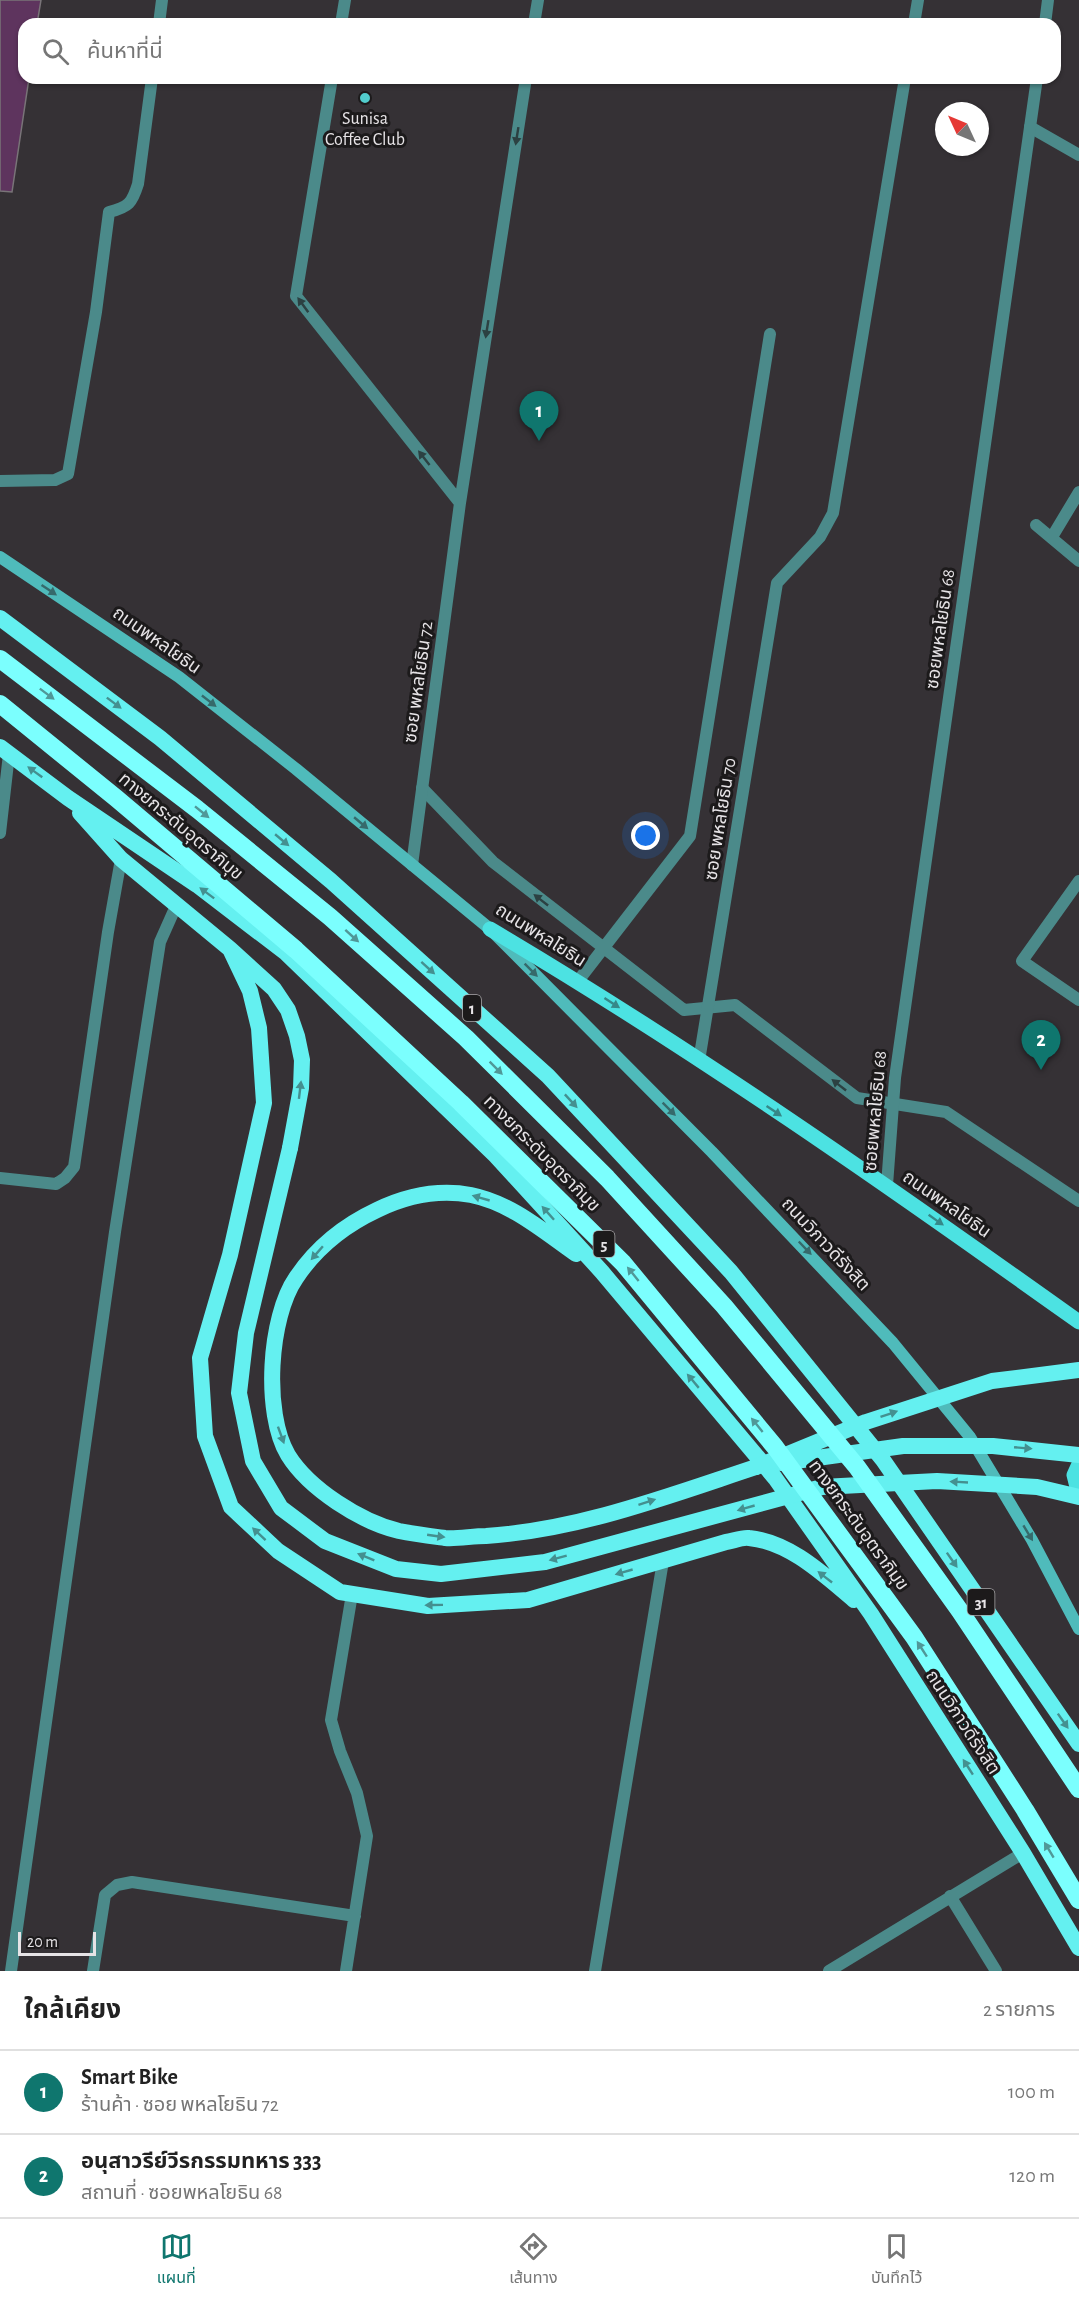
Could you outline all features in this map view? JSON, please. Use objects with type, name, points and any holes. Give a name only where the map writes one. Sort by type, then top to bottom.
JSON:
[{"type":"highway","name":"1","points":[[0,618],[160,738],[232,798],[331,881],[548,1076],[731,1272],[883,1460]]},
{"type":"highway","name":"ทางยกระดับอุตราภิมุข","points":[[0,658],[197,808],[330,917],[466,1038],[608,1178],[724,1306],[857,1467],[960,1611],[1079,1789]]},
{"type":"highway","name":"ทางยกระดับอุตราภิมุข","points":[[0,704],[116,798],[296,950],[461,1103],[623,1263],[775,1447],[914,1637],[1025,1810],[1079,1900]]},
{"type":"highway","points":[[5,750],[68,798],[196,885],[286,953],[496,1156],[602,1272]]},
{"type":"highway","points":[[68,798],[121,859],[230,949],[274,989],[288,1010],[297,1036],[302,1060],[302,1088],[246,1334],[239,1393],[253,1461],[281,1508],[325,1541],[396,1569],[441,1574],[545,1562],[822,1486],[937,1481],[1036,1487],[1079,1496]]},
{"type":"highway","points":[[230,949],[250,991],[259,1028],[264,1103],[230,1255],[200,1358],[205,1436],[231,1507],[278,1551],[340,1593],[428,1606],[528,1600],[748,1538],[775,1544],[801,1559],[870,1614]]},
{"type":"highway","points":[[602,1272],[502,1204],[470,1195],[434,1193],[398,1200],[362,1216],[332,1237],[295,1279],[283,1308],[274,1343],[272,1380],[275,1418],[288,1454],[309,1480],[350,1511],[398,1531],[447,1538],[544,1530],[639,1505],[756,1467],[866,1422],[992,1381],[1079,1370]]},
{"type":"highway","name":"ถนนวิภาวดีรังสิต","points":[[602,1272],[776,1478],[870,1614],[1023,1853],[1079,1948]]},
{"type":"highway","points":[[756,1467],[903,1446],[993,1446],[1079,1455]]},
{"type":"highway","name":"31","points":[[883,1460],[1079,1744]]},
{"type":"main road","name":"ถนนพหลโยธิน","points":[[0,557],[179,677],[296,769],[490,929],[578,981],[887,1185],[1079,1322]]},
{"type":"main road","name":"ถนนวิภาวดีรังสิต","points":[[490,929],[711,1152],[893,1342],[970,1437],[1032,1540],[1079,1629]]},
{"type":"main road","points":[[1079,1464],[1074,1475],[1079,1496]]},
{"type":"street","points":[[160,18],[162,0]]},
{"type":"street","points":[[342,18],[345,0]]},
{"type":"street","points":[[535,18],[538,0]]},
{"type":"street","points":[[915,18],[918,0]]},
{"type":"street","points":[[1046,18],[1048,0]]},
{"type":"street","points":[[0,481],[55,480],[68,474],[96,312],[109,212],[123,208],[132,201],[135,192],[151,84]]},
{"type":"street","points":[[331,84],[296,296],[460,504]]},
{"type":"street","name":"ซอย พหลโยธิน 72","points":[[412,865],[460,504],[525,84]]},
{"type":"street","name":"ซอย พหลโยธิน 70","points":[[699,1061],[777,583],[820,537],[833,513],[904,84]]},
{"type":"street","name":"ซอยพหลโยธิน 68","points":[[887,1185],[896,1066],[1036,84]]},
{"type":"street","points":[[1030,127],[1079,155]]},
{"type":"street","points":[[578,981],[690,836],[770,334]]},
{"type":"street","points":[[1052,537],[1079,492]]},
{"type":"street","points":[[1036,525],[1079,561]]},
{"type":"street","points":[[0,833],[5,750]]},
{"type":"street","points":[[422,788],[493,862],[684,1010],[735,1005],[857,1098],[946,1112],[1079,1201]]},
{"type":"street","points":[[0,1178],[56,1184],[65,1178],[74,1167],[108,932],[121,859]]},
{"type":"street","points":[[1079,881],[1022,961],[1079,1000]]},
{"type":"street","points":[[11,1971],[115,1232],[160,942],[176,906]]},
{"type":"street","points":[[594,1971],[663,1561]]},
{"type":"street","points":[[346,1971],[367,1836],[357,1793],[340,1751],[332,1720],[352,1594]]},
{"type":"street","points":[[829,1971],[1023,1853]]},
{"type":"street","points":[[93,1971],[105,1895],[117,1885],[132,1882],[355,1916]]},
{"type":"street","points":[[950,1896],[996,1971]]},
{"type":"building","points":[[0,0],[41,0],[38,18],[18,18],[18,84],[28,84],[12,192],[0,191]]},
{"type":"place","name":"Sunisa Coffee Club","points":[[365,98]]},
{"type":"place","name":"Smart Bike","points":[[539,441]]},
{"type":"place","name":"อนุสาวรีย์วีรกรรมทหาร 333","points":[[1041,1070]]}]
